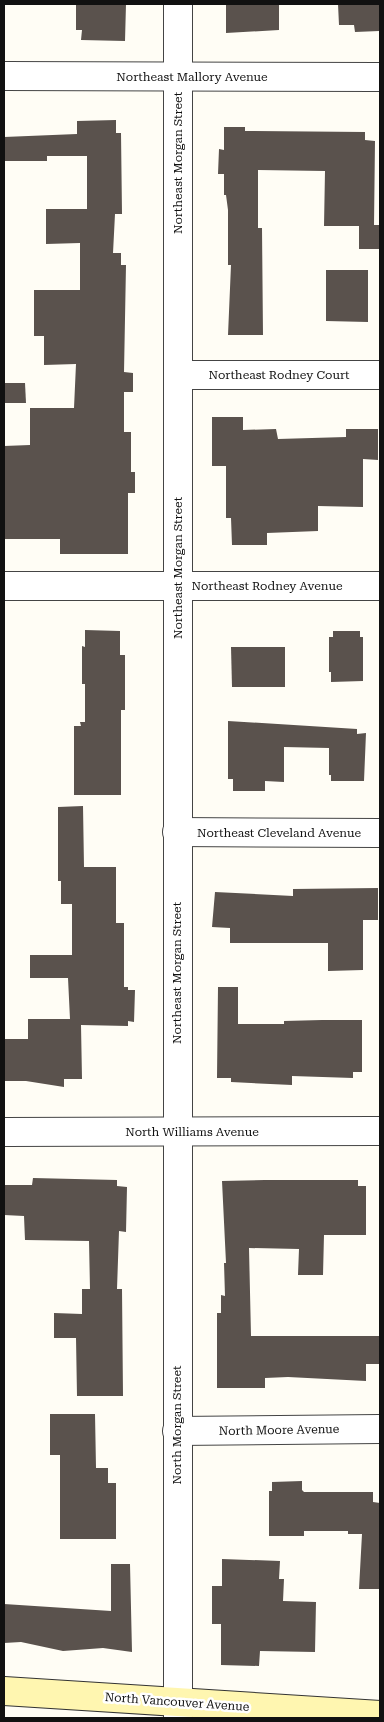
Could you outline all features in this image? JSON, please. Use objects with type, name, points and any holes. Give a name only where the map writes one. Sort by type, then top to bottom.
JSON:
[{"type":"street","name":"Northeast Morgan Street","points":[[178,4],[178,1132]]},
{"type":"street","name":"Northeast Mallory Avenue","points":[[4,76],[178,78],[380,77]]},
{"type":"street","name":"Northeast Rodney Court","points":[[178,375],[380,375]]},
{"type":"street","name":"Northeast Rodney Avenue","points":[[4,586],[380,586]]},
{"type":"street","name":"Northeast Cleveland Avenue","points":[[177,832],[380,833]]},
{"type":"street","name":"North Williams Avenue","points":[[4,1132],[380,1131]]},
{"type":"street","name":"North Morgan Street","points":[[178,1132],[178,1710]]},
{"type":"street","name":"North Moore Avenue","points":[[177,1431],[380,1429]]},
{"type":"street","name":"North Vancouver Avenue","points":[[4,1691],[178,1710],[380,1715]]},
{"type":"building","points":[[76,4],[126,4],[125,41],[81,40],[82,30],[76,30]]},
{"type":"building","points":[[226,4],[279,4],[279,30],[226,33]]},
{"type":"building","points":[[338,4],[379,4],[379,31],[355,32],[354,25],[339,25]]},
{"type":"building","points":[[116,120],[116,133],[121,133],[122,214],[115,214],[113,253],[121,253],[121,265],[126,265],[124,372],[133,373],[133,392],[124,392],[124,432],[131,432],[131,472],[135,472],[135,493],[128,493],[128,554],[60,554],[60,539],[4,539],[4,446],[30,445],[30,408],[74,408],[76,364],[44,365],[44,336],[34,336],[34,290],[80,290],[80,243],[46,244],[46,209],[87,209],[87,156],[47,156],[47,161],[4,161],[4,137],[77,134],[77,121]]},
{"type":"building","points":[[224,127],[245,127],[245,131],[365,132],[365,140],[375,141],[374,225],[380,225],[380,249],[359,249],[359,226],[324,226],[325,171],[258,170],[258,228],[262,228],[263,335],[228,335],[231,265],[228,265],[228,210],[226,195],[224,195],[224,174],[218,174],[219,149],[224,150]]},
{"type":"building","points":[[326,270],[368,270],[368,322],[326,321]]},
{"type":"building","points":[[4,383],[25,383],[26,403],[4,403]]},
{"type":"building","points":[[212,417],[243,417],[243,430],[276,429],[278,439],[346,437],[346,429],[378,429],[378,460],[363,459],[363,507],[318,506],[318,531],[267,533],[267,545],[232,545],[231,518],[226,518],[226,466],[212,466]]},
{"type":"building","points":[[85,630],[120,631],[120,655],[125,655],[125,710],[121,710],[121,795],[74,795],[74,726],[81,726],[80,722],[85,722],[82,646],[85,647]]},
{"type":"building","points":[[333,631],[360,631],[360,637],[363,637],[363,681],[331,682],[331,672],[329,672],[329,637],[333,637]]},
{"type":"building","points":[[231,647],[285,647],[285,687],[232,687]]},
{"type":"building","points":[[228,721],[357,729],[357,734],[366,733],[364,781],[331,781],[331,775],[329,775],[329,748],[284,747],[284,782],[265,781],[265,791],[233,791],[233,779],[228,779]]},
{"type":"building","points":[[83,806],[84,867],[116,867],[116,923],[124,923],[124,987],[128,987],[128,990],[135,990],[134,1022],[128,1021],[128,1026],[81,1025],[82,1079],[64,1079],[64,1087],[26,1081],[4,1081],[4,1039],[28,1039],[28,1019],[70,1019],[68,978],[30,978],[30,955],[72,955],[72,904],[61,904],[61,881],[58,881],[58,807]]},
{"type":"building","points":[[378,888],[378,920],[363,920],[363,970],[328,971],[328,943],[230,943],[230,928],[212,927],[215,892],[293,896],[293,889]]},
{"type":"building","points":[[218,987],[238,987],[238,1024],[284,1024],[284,1021],[362,1020],[362,1072],[353,1072],[353,1078],[292,1076],[292,1085],[231,1082],[231,1078],[217,1078]]},
{"type":"building","points":[[33,1178],[117,1180],[117,1186],[127,1187],[126,1232],[119,1231],[117,1289],[122,1289],[123,1396],[77,1396],[76,1338],[54,1338],[54,1313],[82,1314],[82,1289],[90,1289],[89,1241],[25,1240],[24,1216],[4,1215],[4,1185],[32,1185]]},
{"type":"building","points":[[358,1180],[358,1186],[366,1186],[366,1235],[324,1235],[323,1275],[298,1275],[299,1249],[249,1248],[251,1336],[380,1336],[380,1364],[366,1364],[366,1381],[288,1377],[265,1378],[265,1388],[217,1388],[217,1313],[221,1313],[221,1295],[225,1296],[224,1263],[226,1263],[222,1181]]},
{"type":"building","points":[[50,1414],[95,1414],[96,1468],[108,1468],[108,1483],[116,1483],[116,1539],[60,1539],[60,1455],[50,1455]]},
{"type":"building","points":[[302,1481],[302,1490],[304,1492],[373,1492],[373,1502],[380,1503],[380,1589],[359,1589],[362,1534],[348,1534],[348,1531],[304,1531],[304,1536],[269,1536],[269,1491],[272,1491],[272,1482]]},
{"type":"building","points":[[222,1559],[280,1561],[279,1579],[284,1579],[283,1601],[316,1602],[315,1652],[260,1651],[259,1666],[221,1665],[221,1624],[212,1624],[212,1586],[222,1586]]},
{"type":"building","points":[[111,1564],[130,1564],[132,1652],[103,1648],[63,1651],[21,1642],[4,1643],[4,1604],[111,1611]]}]
